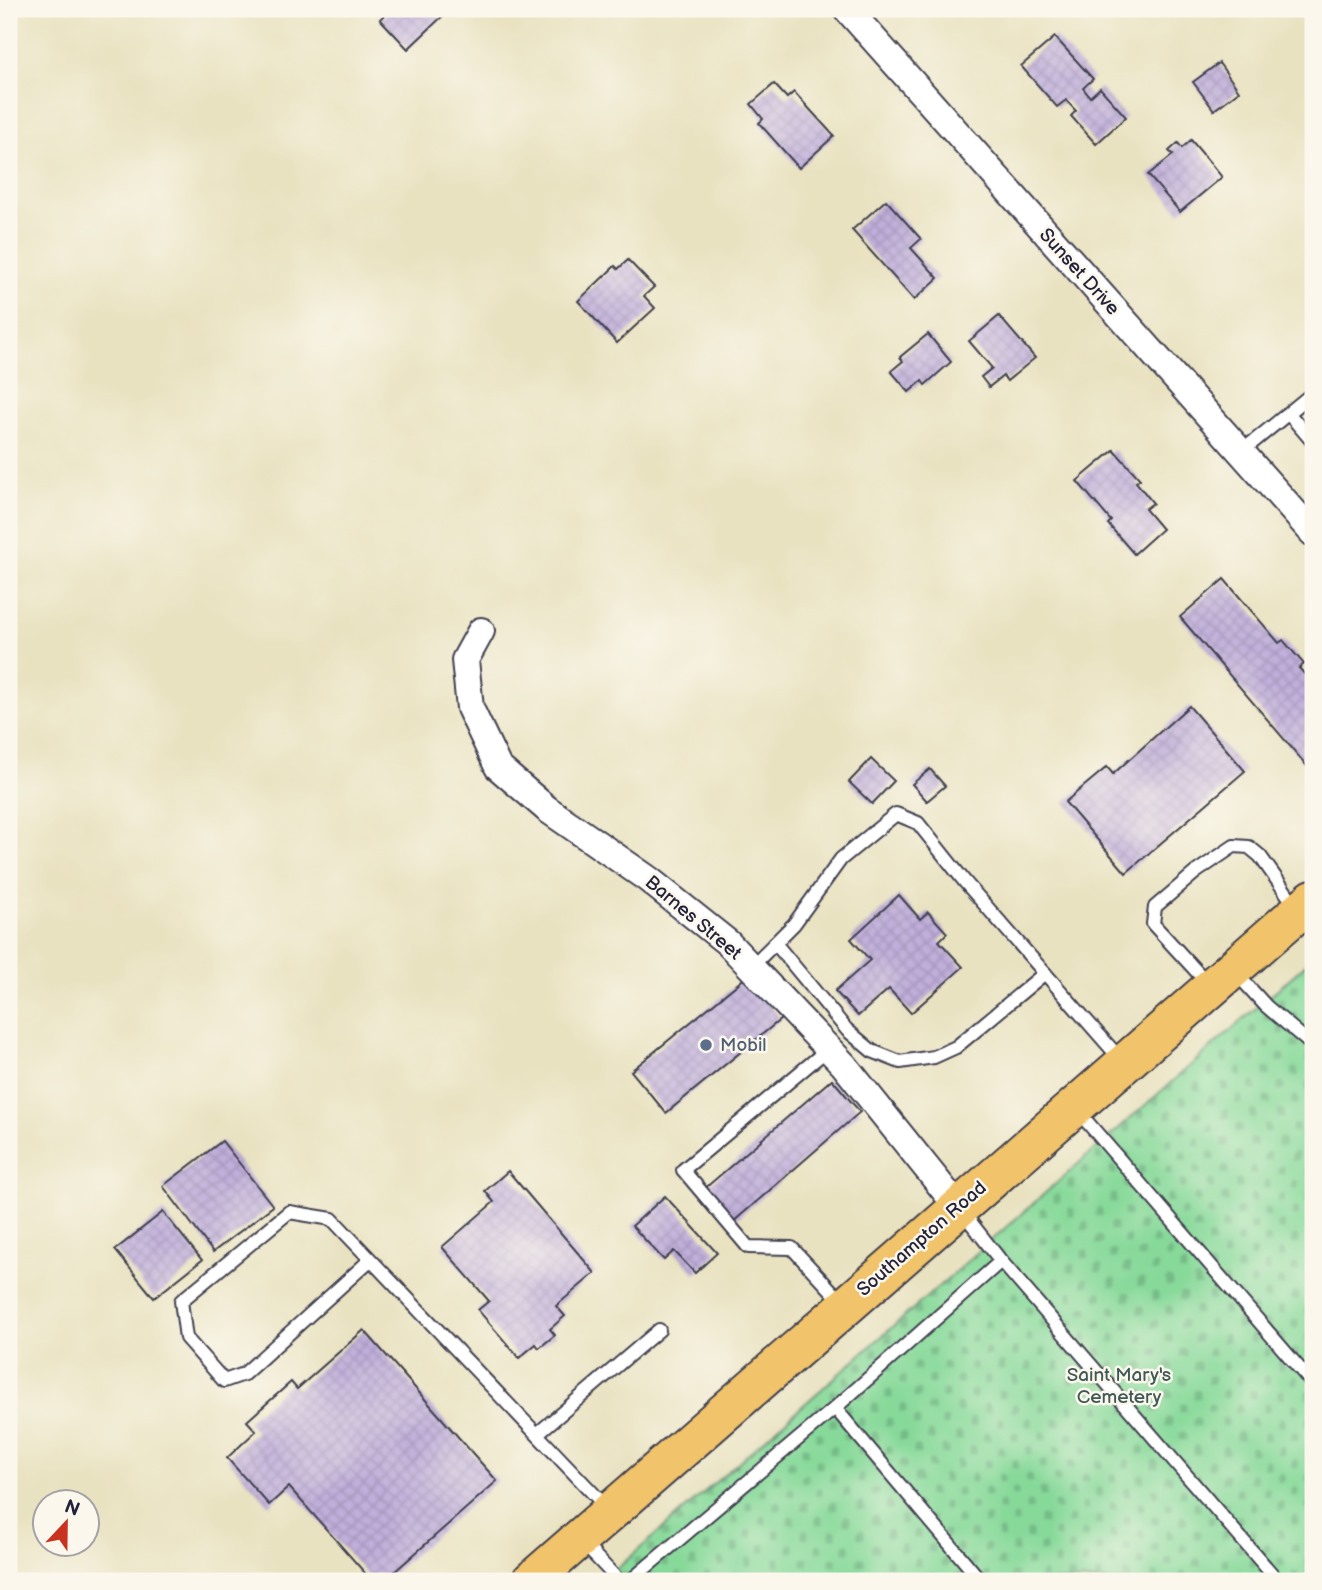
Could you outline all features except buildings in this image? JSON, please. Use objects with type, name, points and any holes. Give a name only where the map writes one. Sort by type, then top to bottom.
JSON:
[{"type":"main road","name":"Southampton Road","points":[[531,1581],[1306,905]]},
{"type":"street","name":"Sunset Drive","points":[[847,9],[1313,533]]},
{"type":"street","name":"Barnes Street","points":[[481,631],[465,660],[470,708],[498,767],[547,809],[648,879],[728,943],[828,1049],[911,1146],[958,1207]]},
{"type":"lane","points":[[1241,452],[1313,393]]},
{"type":"lane","points":[[1289,414],[1313,442]]},
{"type":"lane","points":[[751,967],[794,924],[841,859],[896,814],[918,823],[965,882],[1124,1063]]},
{"type":"lane","points":[[1306,905],[1260,856],[1249,847],[1234,846],[1196,872],[1155,907],[1153,924],[1222,978],[1266,1006],[1313,1046]]},
{"type":"lane","points":[[775,943],[847,1030],[872,1051],[900,1062],[934,1057],[956,1047],[1045,973]]},
{"type":"lane","points":[[828,1049],[682,1170],[748,1247],[792,1248],[846,1306]]},
{"type":"lane","points":[[1074,1106],[1313,1384]]},
{"type":"lane","points":[[958,1207],[1000,1261],[1278,1581]]},
{"type":"lane","points":[[370,1260],[244,1374],[224,1381],[186,1338],[181,1301],[289,1212],[332,1220],[611,1512]]},
{"type":"lane","points":[[631,1581],[835,1408],[1000,1261]]},
{"type":"lane","points":[[537,1434],[659,1330]]},
{"type":"lane","points":[[835,1408],[981,1581]]},
{"type":"lane","points":[[579,1540],[620,1581]]},
{"type":"green space","name":"Saint Mary's Cemetery","points":[[1313,958],[1313,1581],[603,1581]]},
{"type":"place","name":"Mobil","points":[[706,1045]]}]
